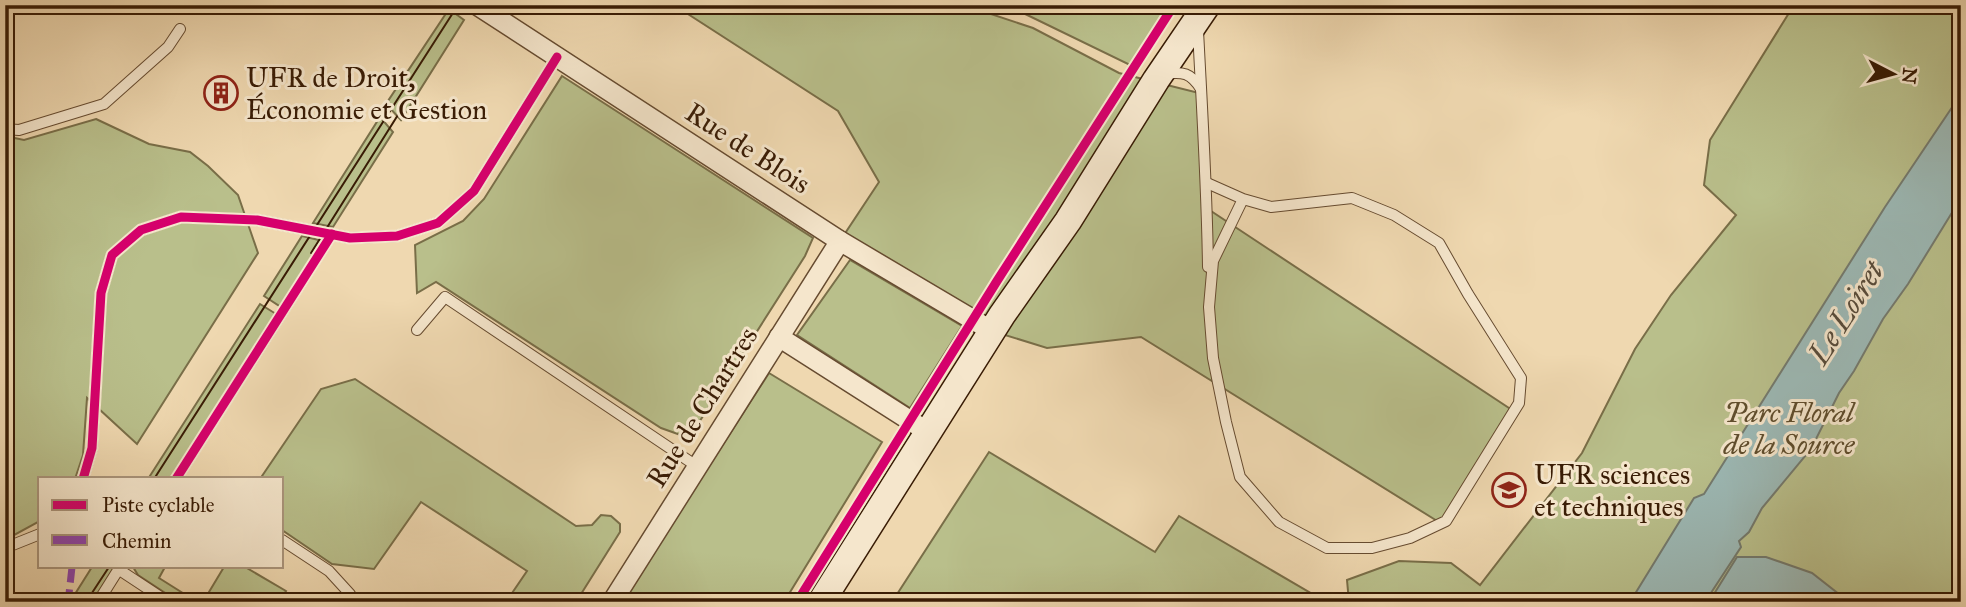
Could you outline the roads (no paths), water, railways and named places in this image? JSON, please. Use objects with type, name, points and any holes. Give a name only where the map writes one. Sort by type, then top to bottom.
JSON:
[{"type":"main road","points":[[821,602],[992,331],[1068,221],[1202,12]]},
{"type":"street","name":"Rue de Blois","points":[[477,5],[840,241],[992,331]]},
{"type":"street","name":"Rue de Chartres","points":[[612,602],[840,241]]},
{"type":"street","points":[[779,337],[928,432]]},
{"type":"lane","points":[[1202,12],[1201,89],[1213,358],[1241,477],[1279,522],[1327,548],[1372,548],[1410,538],[1446,521],[1519,403],[1521,378],[1439,243],[1394,215],[1352,198],[1271,207],[1243,199],[1207,183]]},
{"type":"lane","points":[[5,129],[19,130],[104,104],[168,47],[180,29]]},
{"type":"lane","points":[[84,477],[92,448],[101,293],[111,256],[141,230],[181,217],[257,220],[350,238],[397,236],[438,223],[474,191],[557,57]]},
{"type":"lane","points":[[1160,74],[1179,71],[1189,74],[1201,89]]},
{"type":"lane","points":[[1209,306],[1213,261],[1243,199]]},
{"type":"lane","points":[[181,477],[332,234]]},
{"type":"lane","points":[[417,330],[445,297],[698,467]]},
{"type":"lane","points":[[5,548],[38,535]]},
{"type":"lane","points":[[284,541],[329,571],[350,594],[350,602]]},
{"type":"lane","points":[[98,602],[119,568],[168,602]]},
{"type":"water","name":"Le Loiret","points":[[1961,94],[1961,198],[1883,319],[1839,393],[1811,449],[1762,508],[1749,532],[1739,541],[1741,547],[1705,602],[1630,602],[1694,498],[1704,494],[1885,207]]},
{"type":"water","points":[[1737,557],[1766,557],[1812,573],[1849,602],[1709,602]]},
{"type":"tram line","points":[[155,477],[458,5]]},
{"type":"tram line","points":[[311,253],[408,99]]},
{"type":"tram line","points":[[86,602],[108,568]]},
{"type":"place","name":"UFR de Droit, Économie et Gestion","points":[[221,93]]},
{"type":"place","name":"UFR sciences et techniques","points":[[1509,490]]},
{"type":"park label","name":"Parc Floral de la Source","points":[[1789,428]]}]
